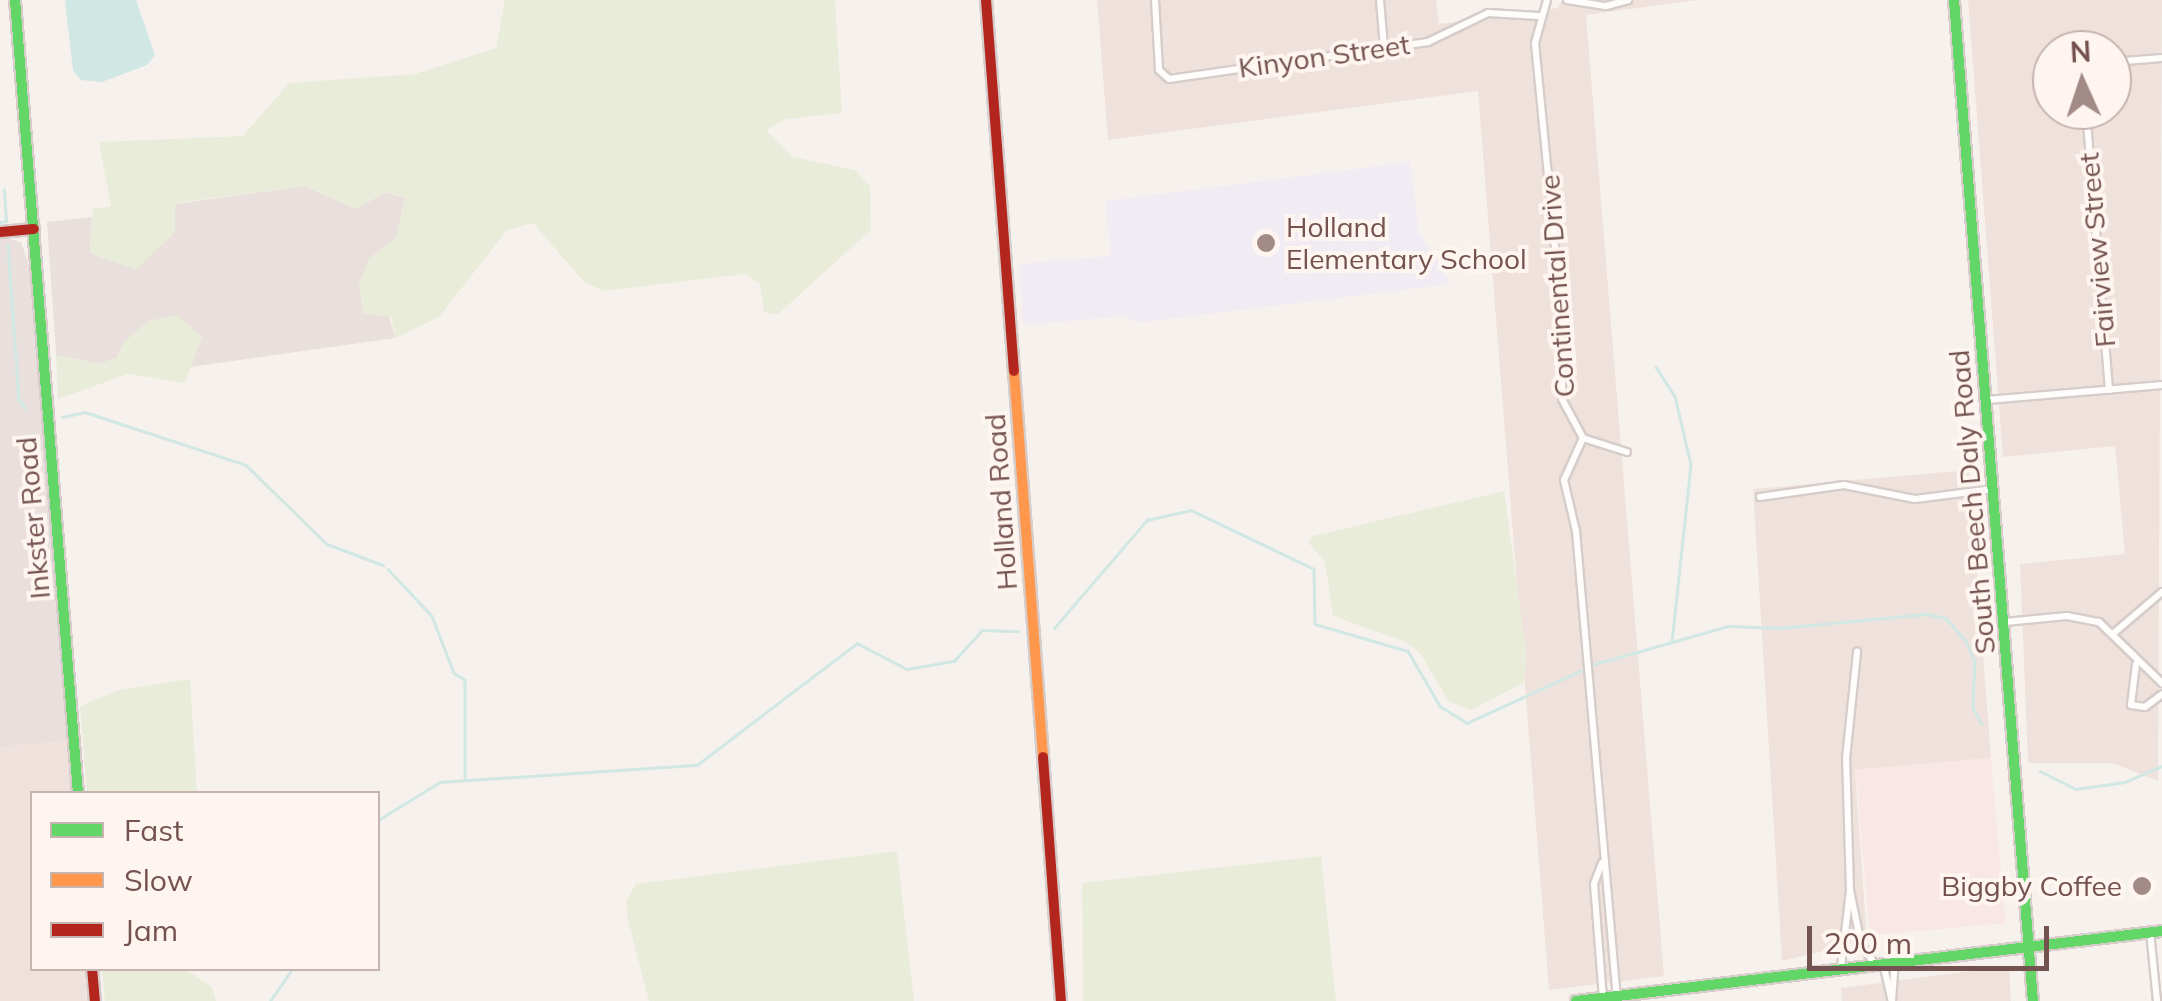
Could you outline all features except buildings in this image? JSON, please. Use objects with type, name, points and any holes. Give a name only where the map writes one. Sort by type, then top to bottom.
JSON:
[{"type":"street","name":"Inkster Road","points":[[15,0],[78,791]]},
{"type":"street","name":"Holland Road","points":[[986,0],[1061,1001]]},
{"type":"street","name":"Kinyon Street","points":[[1155,0],[1163,76],[1428,42],[1488,13],[1539,16]]},
{"type":"street","points":[[1380,0],[1384,48]]},
{"type":"street","name":"Continental Drive","points":[[1547,0],[1539,16],[1535,43],[1562,320],[1562,399],[1583,438]]},
{"type":"street","points":[[1567,0],[1606,6],[1628,0]]},
{"type":"street","name":"South Beech Daly Road","points":[[1954,0],[2033,1001]]},
{"type":"street","points":[[2132,60],[2162,58]]},
{"type":"street","name":"Fairview Street","points":[[2088,130],[2108,390]]},
{"type":"street","points":[[0,232],[34,229]]},
{"type":"street","points":[[1988,400],[2162,385]]},
{"type":"street","points":[[1617,996],[1602,862],[1576,531],[1564,480],[1583,438],[1626,452]]},
{"type":"street","points":[[1760,497],[1844,485],[1916,499],[1995,489]]},
{"type":"street","points":[[2116,632],[2162,592]]},
{"type":"street","points":[[2004,622],[2078,617],[2116,632],[2136,662],[2162,683]]},
{"type":"street","points":[[1841,967],[1850,890],[1846,759],[1857,652]]},
{"type":"street","points":[[2136,662],[2131,704],[2145,707],[2162,694]]},
{"type":"street","points":[[1602,862],[1594,884],[1603,998]]},
{"type":"street","points":[[1850,890],[1861,944],[1884,961],[1892,1001]]},
{"type":"street","points":[[1576,1001],[1884,961],[2156,932],[2158,1001]]},
{"type":"street","points":[[92,971],[95,1001]]},
{"type":"shaded area","points":[[1097,0],[1436,0],[1439,24],[1558,8],[1562,0],[1698,0],[1586,15],[1664,976],[1549,990],[1478,91],[1108,140]]},
{"type":"shaded area","points":[[1968,0],[2162,0],[2158,781],[2112,763],[2028,763],[2020,564],[2125,554],[2115,446],[2003,457]]},
{"type":"shaded area","name":"Holland Elementary School","points":[[1410,162],[1419,232],[1451,284],[1137,323],[1127,316],[1023,325],[1019,264],[1111,256],[1105,201]]},
{"type":"shaded area","points":[[305,186],[356,209],[385,192],[405,198],[396,238],[369,259],[396,338],[190,367],[202,337],[124,342],[117,358],[99,364],[56,355],[47,222],[92,217],[90,253],[175,204]]},
{"type":"shaded area","points":[[0,236],[21,242],[32,274],[68,741],[0,747]]},
{"type":"shaded area","points":[[1969,470],[1991,758],[1855,770],[1867,940],[1782,961],[1753,489]]},
{"type":"shaded area","points":[[68,741],[72,791],[30,791],[30,971],[85,971],[87,1001],[0,1001],[0,747]]},
{"type":"shaded area","points":[[1991,758],[2005,923],[1870,935],[1856,770]]},
{"type":"shaded area","points":[[2009,966],[2011,1001],[1842,1001],[1841,988]]},
{"type":"green space","points":[[505,0],[835,0],[842,113],[786,119],[766,130],[793,157],[855,170],[870,186],[871,230],[777,315],[764,312],[760,284],[745,274],[604,291],[585,283],[533,223],[507,230],[439,317],[396,338],[391,317],[363,313],[359,284],[369,259],[396,238],[405,198],[385,192],[356,209],[305,186],[175,203],[175,232],[136,270],[90,253],[93,209],[111,206],[99,142],[243,136],[289,83],[415,74],[496,48]]},
{"type":"green space","points":[[177,315],[202,337],[185,383],[128,374],[58,399],[56,355],[99,364],[117,358],[124,342],[149,321]]},
{"type":"green space","points":[[1504,491],[1527,659],[1523,683],[1471,710],[1449,702],[1420,653],[1406,642],[1333,616],[1325,562],[1308,542],[1313,536]]},
{"type":"green space","points":[[190,679],[197,791],[87,791],[80,706],[119,690]]},
{"type":"green space","points":[[897,851],[914,1001],[649,1001],[628,920],[626,901],[636,884]]},
{"type":"green space","points":[[1321,856],[1336,1001],[1083,1001],[1082,883]]},
{"type":"green space","points":[[102,971],[188,971],[212,987],[216,1001],[105,1001]]},
{"type":"water","points":[[65,0],[136,0],[155,55],[147,65],[102,82],[81,80],[73,71]]},
{"type":"waterway","points":[[0,222],[6,221],[4,190]]},
{"type":"waterway","points":[[8,245],[19,399],[26,409]]},
{"type":"waterway","points":[[1656,367],[1675,396],[1691,465],[1672,642]]},
{"type":"waterway","points":[[62,417],[85,412],[246,465],[327,544],[383,565]]},
{"type":"waterway","points":[[1054,628],[1147,520],[1191,510],[1314,569],[1315,624],[1408,651],[1440,706],[1467,723],[1595,664],[1728,626],[1779,628],[1926,614],[1946,618],[1966,641],[1975,661],[1973,708],[1982,724]]},
{"type":"waterway","points":[[388,569],[432,616],[454,673],[465,680],[465,778]]},
{"type":"waterway","points":[[380,819],[440,782],[697,765],[857,643],[907,669],[954,661],[982,630],[1018,631]]},
{"type":"waterway","points":[[2040,771],[2076,789],[2125,782],[2162,766]]},
{"type":"waterway","points":[[270,1001],[291,971]]},
{"type":"traffic: fast","points":[[15,0],[78,791]]},
{"type":"traffic: fast","points":[[1954,0],[2033,1001]]},
{"type":"traffic: fast","points":[[1576,1001],[2162,931]]},
{"type":"traffic: slow","points":[[1014,371],[1043,757]]},
{"type":"traffic: jam","points":[[986,0],[1014,371]]},
{"type":"traffic: jam","points":[[0,232],[34,229]]},
{"type":"traffic: jam","points":[[1043,757],[1061,1001]]},
{"type":"traffic: jam","points":[[92,971],[95,1001]]},
{"type":"place","name":"Holland Elementary School","points":[[1266,243]]},
{"type":"place","name":"Biggby Coffee","points":[[2142,886]]}]
